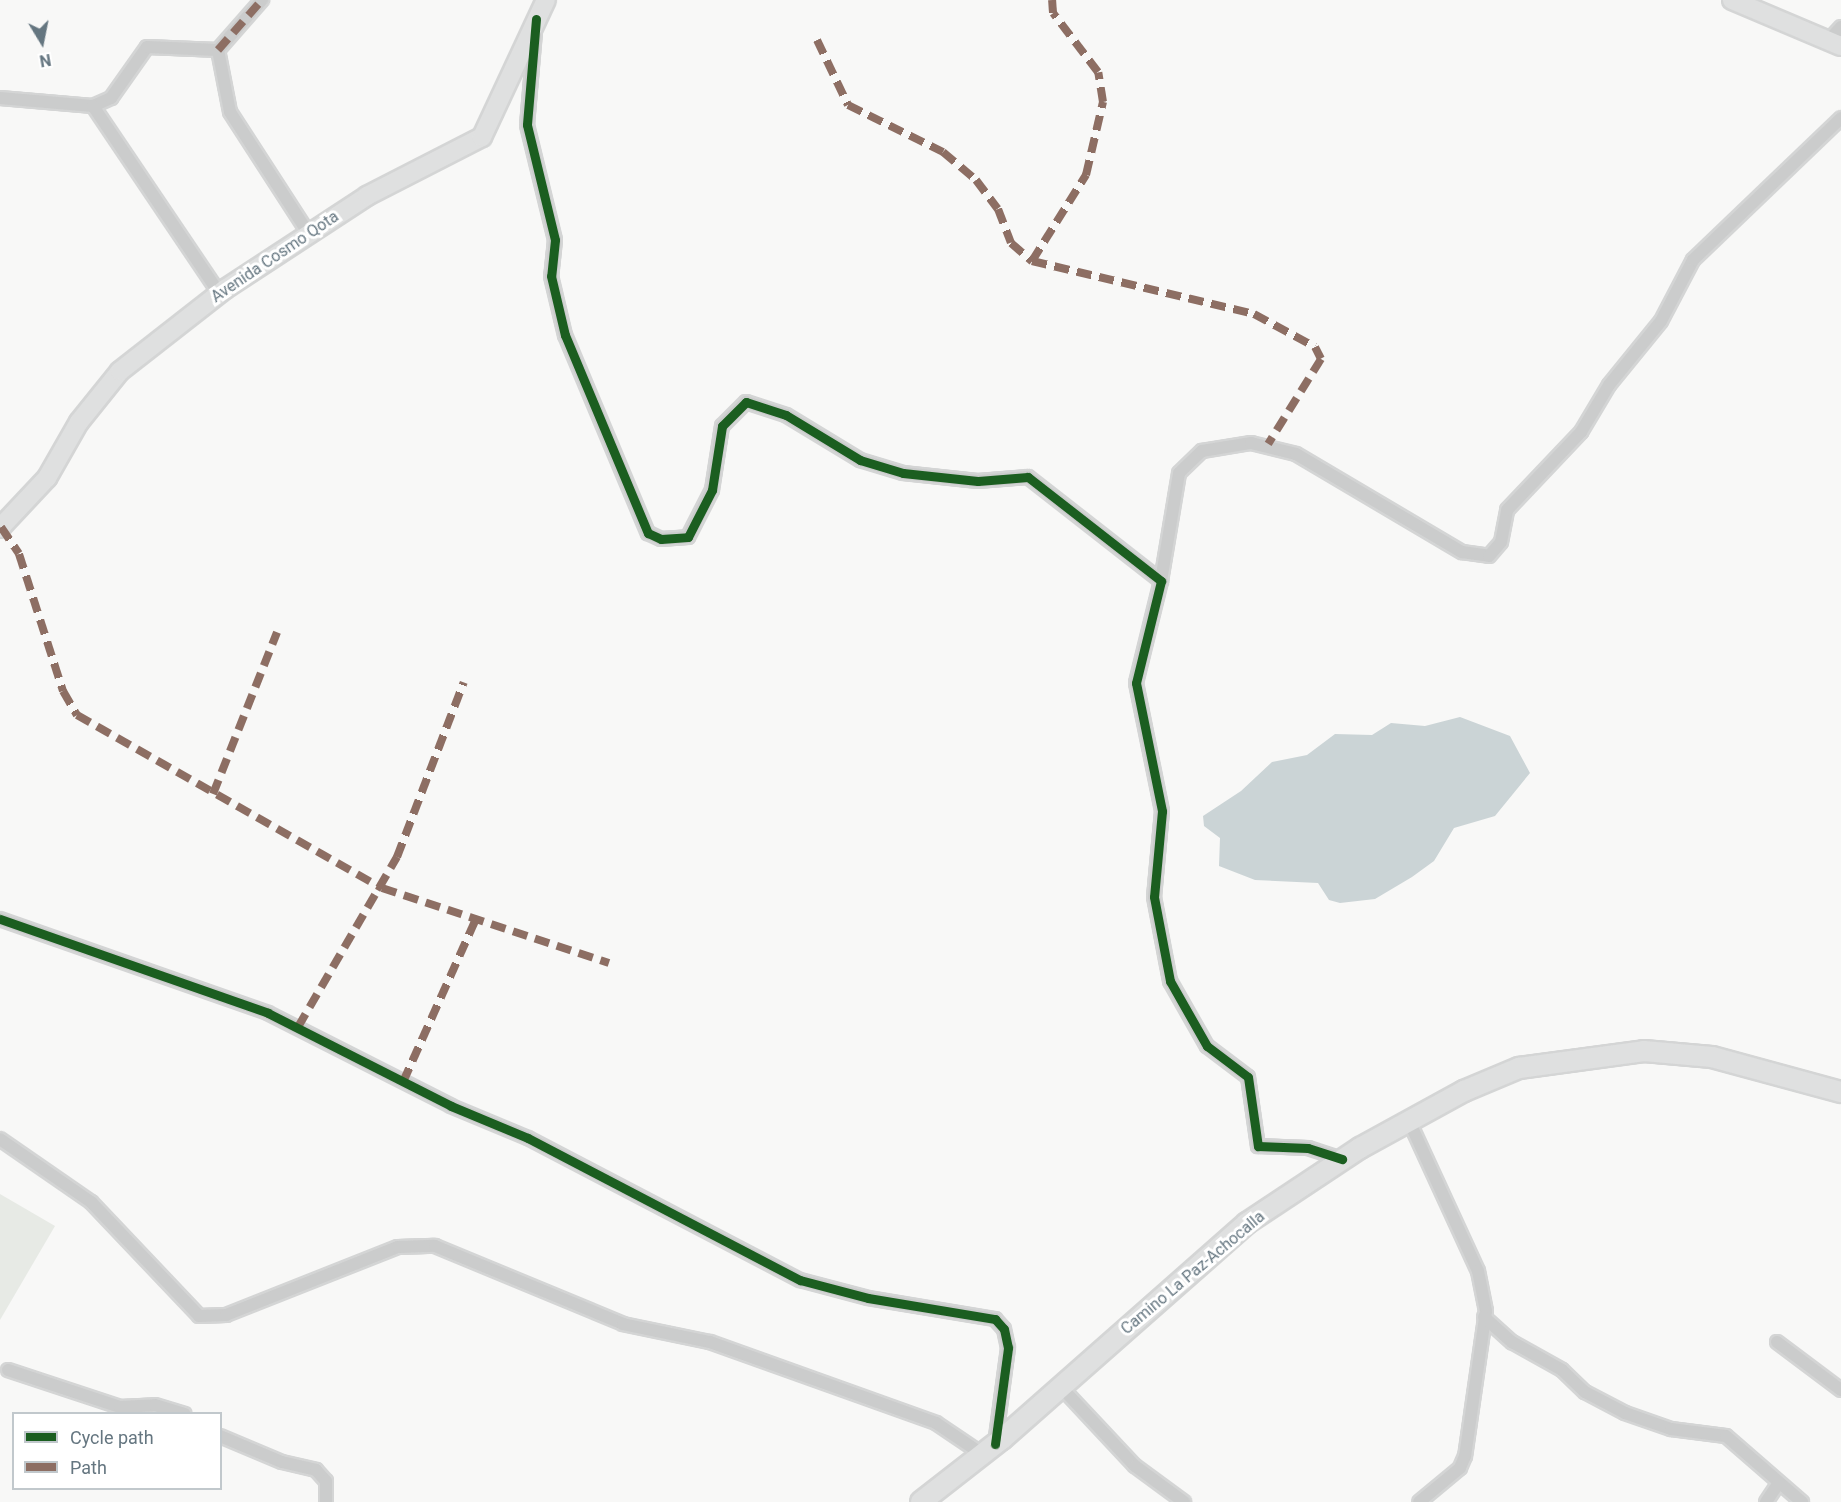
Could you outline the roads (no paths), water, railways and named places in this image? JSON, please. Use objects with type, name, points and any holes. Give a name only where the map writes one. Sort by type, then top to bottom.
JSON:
[{"type":"main road","name":"Camino La Paz-Achocalla","points":[[921,1502],[989,1449],[1247,1223],[1342,1159],[1409,1121],[1519,1068],[1581,1055],[1644,1051],[1713,1057],[1841,1092]]},
{"type":"street","points":[[218,50],[262,0]]},
{"type":"street","name":"Avenida Cosmo Qota","points":[[0,528],[47,478],[79,422],[120,371],[219,293],[367,196],[482,137],[546,0]]},
{"type":"street","points":[[1732,0],[1835,44],[1841,27]]},
{"type":"street","points":[[536,19],[527,125],[555,240],[551,276],[565,335],[648,533],[661,539],[688,537],[712,490],[722,426],[746,402],[786,415],[860,460],[903,473],[978,481],[1028,477],[1161,581]]},
{"type":"street","points":[[0,98],[93,106],[111,98],[147,47],[218,50]]},
{"type":"street","points":[[218,50],[230,112],[309,234]]},
{"type":"street","points":[[93,106],[219,293]]},
{"type":"street","points":[[1342,1159],[1308,1149],[1258,1146],[1248,1077],[1207,1046],[1168,975],[1154,897],[1162,811],[1136,683],[1161,581],[1179,473],[1202,452],[1251,443],[1296,454],[1462,552],[1489,556],[1501,542],[1507,510],[1581,432],[1609,385],[1660,321],[1693,260],[1841,118]]},
{"type":"street","points":[[0,919],[268,1013],[441,1101],[528,1138],[800,1280],[868,1298],[995,1319],[1004,1329],[1008,1348],[989,1449],[936,1423],[711,1342],[623,1324],[435,1246],[398,1247],[226,1315],[199,1316],[91,1202],[0,1139]]},
{"type":"street","points":[[1409,1121],[1478,1271],[1484,1317],[1465,1456],[1460,1468],[1419,1502]]},
{"type":"street","points":[[1484,1317],[1512,1342],[1555,1364],[1585,1392],[1644,1422],[1726,1436],[1802,1502]]},
{"type":"street","points":[[1777,1342],[1841,1390]]},
{"type":"street","points":[[8,1370],[120,1407],[154,1405],[181,1412]]},
{"type":"street","points":[[1061,1387],[1135,1466],[1184,1502]]},
{"type":"street","points":[[222,1437],[282,1462],[316,1470],[326,1481],[326,1502]]},
{"type":"street","points":[[1766,1502],[1779,1483]]}]
